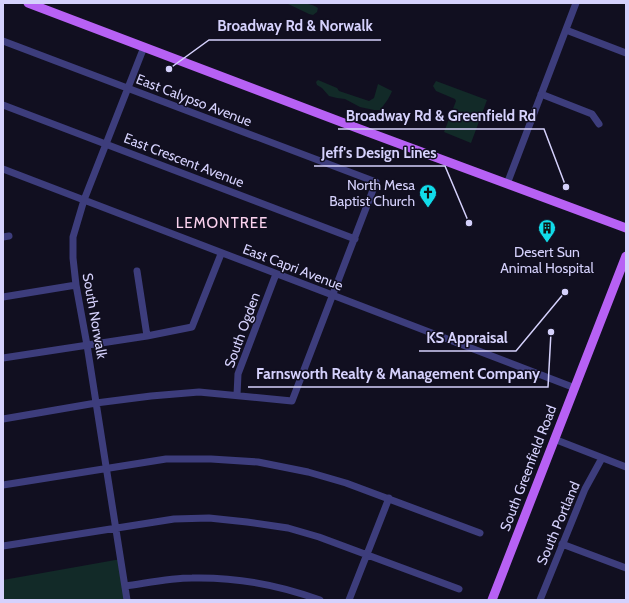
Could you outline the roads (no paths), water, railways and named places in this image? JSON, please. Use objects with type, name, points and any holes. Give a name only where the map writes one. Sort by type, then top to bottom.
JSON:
[{"type":"main road","points":[[28,3],[626,228]]},
{"type":"main road","name":"South Greenfield Road","points":[[492,600],[626,256]]},
{"type":"street","points":[[507,184],[576,3]]},
{"type":"street","points":[[566,30],[626,53]]},
{"type":"street","name":"East Calypso Avenue","points":[[3,42],[376,182],[355,239]]},
{"type":"street","name":"South Norwalk","points":[[127,600],[87,344],[76,285],[73,258],[73,237],[84,200],[144,47]]},
{"type":"street","points":[[541,94],[592,114],[599,124]]},
{"type":"street","name":"East Crescent Avenue","points":[[3,105],[355,239]]},
{"type":"street","name":"East Capri Avenue","points":[[3,169],[221,254],[575,388]]},
{"type":"street","points":[[3,419],[96,403],[199,392],[292,401],[355,239]]},
{"type":"street","points":[[3,358],[147,336],[192,326],[221,254]]},
{"type":"street","points":[[137,271],[147,336]]},
{"type":"street","name":"South Ogden","points":[[237,395],[238,374],[276,274]]},
{"type":"street","points":[[3,297],[76,285]]},
{"type":"street","points":[[554,439],[626,467]]},
{"type":"street","points":[[3,485],[166,459],[211,458],[258,462],[339,480],[480,533]]},
{"type":"street","name":"South Portland","points":[[541,600],[585,489],[602,458]]},
{"type":"street","points":[[349,600],[389,498]]},
{"type":"street","points":[[3,546],[174,519],[209,518],[288,528],[313,535],[459,589]]},
{"type":"street","points":[[562,544],[626,568]]},
{"type":"street","points":[[125,586],[191,578],[229,579],[270,585],[320,600]]},
{"type":"place","name":"Broadway Rd & Norwalk","points":[[169,69]]},
{"type":"place","name":"Broadway Rd & Greenfield Rd","points":[[566,187]]},
{"type":"place","name":"North Mesa Baptist Church","points":[[428,208]]},
{"type":"place","name":"Jeff's Design Lines","points":[[469,223]]},
{"type":"place","name":"Desert Sun Animal Hospital","points":[[547,243]]},
{"type":"place","name":"KS Appraisal","points":[[565,292]]},
{"type":"place","name":"Farnsworth Realty & Management Company","points":[[551,332]]},
{"type":"district","name":"LEMONTREE","points":[[222,223]]}]
